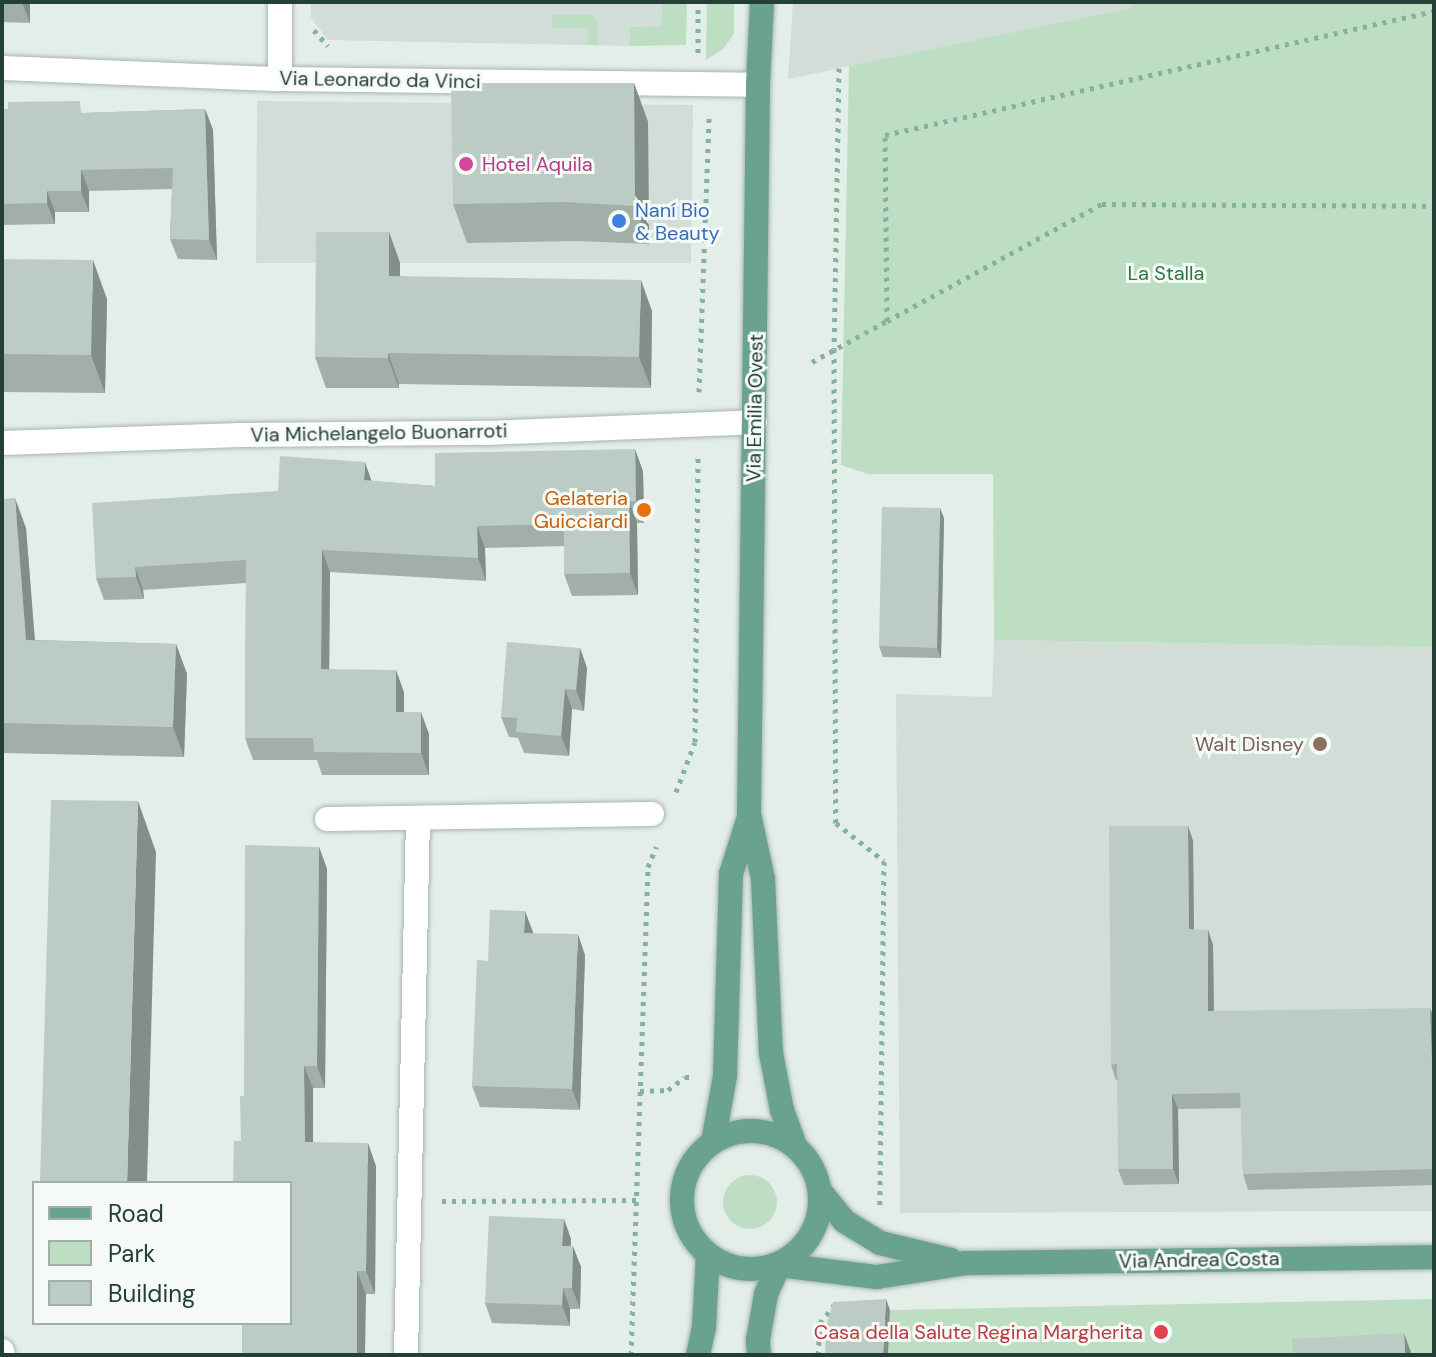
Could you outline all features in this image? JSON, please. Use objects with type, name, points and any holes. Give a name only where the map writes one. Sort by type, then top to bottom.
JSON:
[{"type":"main road","name":"Via Emilia Ovest","points":[[762,2],[758,85],[749,814],[763,879],[771,1053],[782,1110],[795,1146],[812,1166],[820,1191]]},
{"type":"main road","name":"Via Emilia Ovest","points":[[708,1254],[694,1241],[682,1206],[689,1170],[713,1142],[725,1076],[731,874],[749,814]]},
{"type":"main road","points":[[713,1142],[733,1133],[755,1131],[776,1135],[795,1146]]},
{"type":"main road","name":"Via Andrea Costa","points":[[820,1191],[844,1221],[880,1243],[965,1263]]},
{"type":"main road","points":[[759,1355],[758,1340],[766,1294],[779,1265],[807,1243],[820,1209],[820,1191]]},
{"type":"main road","points":[[698,1355],[704,1327],[708,1254],[734,1268],[749,1270],[779,1265]]},
{"type":"main road","name":"Via Andrea Costa","points":[[779,1265],[877,1277],[965,1263],[1434,1257]]},
{"type":"street","points":[[280,2],[280,79]]},
{"type":"street","name":"Via Leonardo da Vinci","points":[[2,68],[280,79],[758,85]]},
{"type":"street","name":"Via Michelangelo Buonarroti","points":[[2,443],[227,435],[486,433],[755,422]]},
{"type":"street","points":[[327,819],[652,814]]},
{"type":"street","points":[[406,1355],[418,820]]},
{"type":"path","points":[[698,2],[698,49]]},
{"type":"path","points":[[887,321],[885,135],[1434,11]]},
{"type":"path","points":[[839,68],[834,349],[836,823],[884,861],[880,1243]]},
{"type":"path","points":[[812,362],[1102,204],[1434,206]]},
{"type":"path","points":[[673,800],[695,742]]},
{"type":"path","points":[[631,1355],[648,867],[658,841]]},
{"type":"path","points":[[640,1091],[668,1090],[685,1077],[703,1076]]},
{"type":"path","points":[[410,1202],[637,1200]]},
{"type":"path","points":[[818,1355],[820,1323]]},
{"type":"shaded area","points":[[311,2],[662,2],[661,26],[630,27],[629,46],[328,40],[311,18]]},
{"type":"shaded area","points":[[793,2],[1131,2],[1132,8],[788,79]]},
{"type":"shaded area","points":[[257,101],[693,105],[691,263],[256,263]]},
{"type":"shaded area","points":[[994,640],[1434,647],[1434,1211],[900,1213],[896,694],[992,697]]},
{"type":"green space","points":[[662,2],[687,2],[686,45],[629,46],[630,27],[661,26]]},
{"type":"green space","points":[[707,2],[734,2],[734,34],[723,49],[706,60]]},
{"type":"green space","name":"La Stalla","points":[[1131,2],[1434,2],[1434,647],[994,640],[993,474],[868,474],[841,465],[849,66],[1131,8]]},
{"type":"green space","points":[[552,15],[592,15],[598,22],[598,45],[588,44],[587,28],[552,28]]},
{"type":"green space","points":[[750,1175],[769,1183],[777,1202],[769,1221],[750,1229],[731,1221],[723,1202],[731,1183]]},
{"type":"green space","name":"Casa della Salute Regina Margherita","points":[[1434,1299],[1434,1355],[888,1355],[890,1310]]},
{"type":"building","points":[[451,83],[634,83],[635,206],[564,202],[453,204]]},
{"type":"building","points":[[80,101],[81,113],[205,109],[209,240],[170,239],[173,168],[81,170],[81,191],[47,191],[47,203],[2,204],[2,109],[8,109],[8,102]]},
{"type":"building","points":[[316,232],[389,232],[389,276],[641,280],[639,357],[388,353],[388,358],[315,357]]},
{"type":"building","points":[[2,259],[93,260],[91,355],[2,354]]},
{"type":"building","points":[[635,449],[636,501],[629,501],[630,573],[564,574],[564,524],[477,526],[478,558],[322,550],[321,669],[396,670],[396,712],[421,712],[421,753],[314,752],[313,738],[245,738],[246,560],[135,567],[136,577],[96,578],[92,503],[278,491],[280,456],[365,462],[364,480],[435,486],[435,453]]},
{"type":"building","points":[[15,498],[26,640],[176,644],[173,727],[2,723],[2,499]]},
{"type":"building","points":[[882,507],[940,508],[937,648],[879,646]]},
{"type":"building","points":[[507,642],[580,648],[576,690],[565,689],[561,736],[516,732],[517,718],[501,717]]},
{"type":"building","points":[[51,800],[138,801],[127,1181],[40,1181]]},
{"type":"building","points":[[1109,826],[1188,826],[1189,929],[1208,930],[1208,1011],[1430,1008],[1434,1169],[1243,1174],[1240,1093],[1172,1094],[1173,1169],[1118,1169],[1117,1064],[1111,1065]]},
{"type":"building","points":[[245,845],[319,847],[317,1066],[304,1066],[305,1142],[368,1143],[366,1271],[357,1271],[357,1355],[242,1355],[242,1325],[292,1325],[292,1181],[233,1181],[234,1141],[241,1141],[240,1096],[244,1096]]},
{"type":"building","points":[[490,910],[525,911],[524,933],[578,934],[572,1089],[472,1086],[477,960],[488,961]]},
{"type":"building","points":[[489,1216],[564,1219],[562,1246],[573,1246],[572,1288],[563,1288],[562,1305],[485,1303]]},
{"type":"building","points":[[886,1299],[883,1355],[825,1355],[826,1327],[833,1302]]},
{"type":"building","points":[[1404,1333],[1405,1355],[1293,1355],[1292,1339]]},
{"type":"place","name":"Hotel Aquila","points":[[466,164]]},
{"type":"place","name":"Naní Bio & Beauty","points":[[619,221]]},
{"type":"place","name":"Gelateria Guicciardi","points":[[644,510]]},
{"type":"place","name":"Walt Disney","points":[[1320,744]]},
{"type":"place","name":"Casa della Salute Regina Margherita","points":[[1161,1332]]}]
